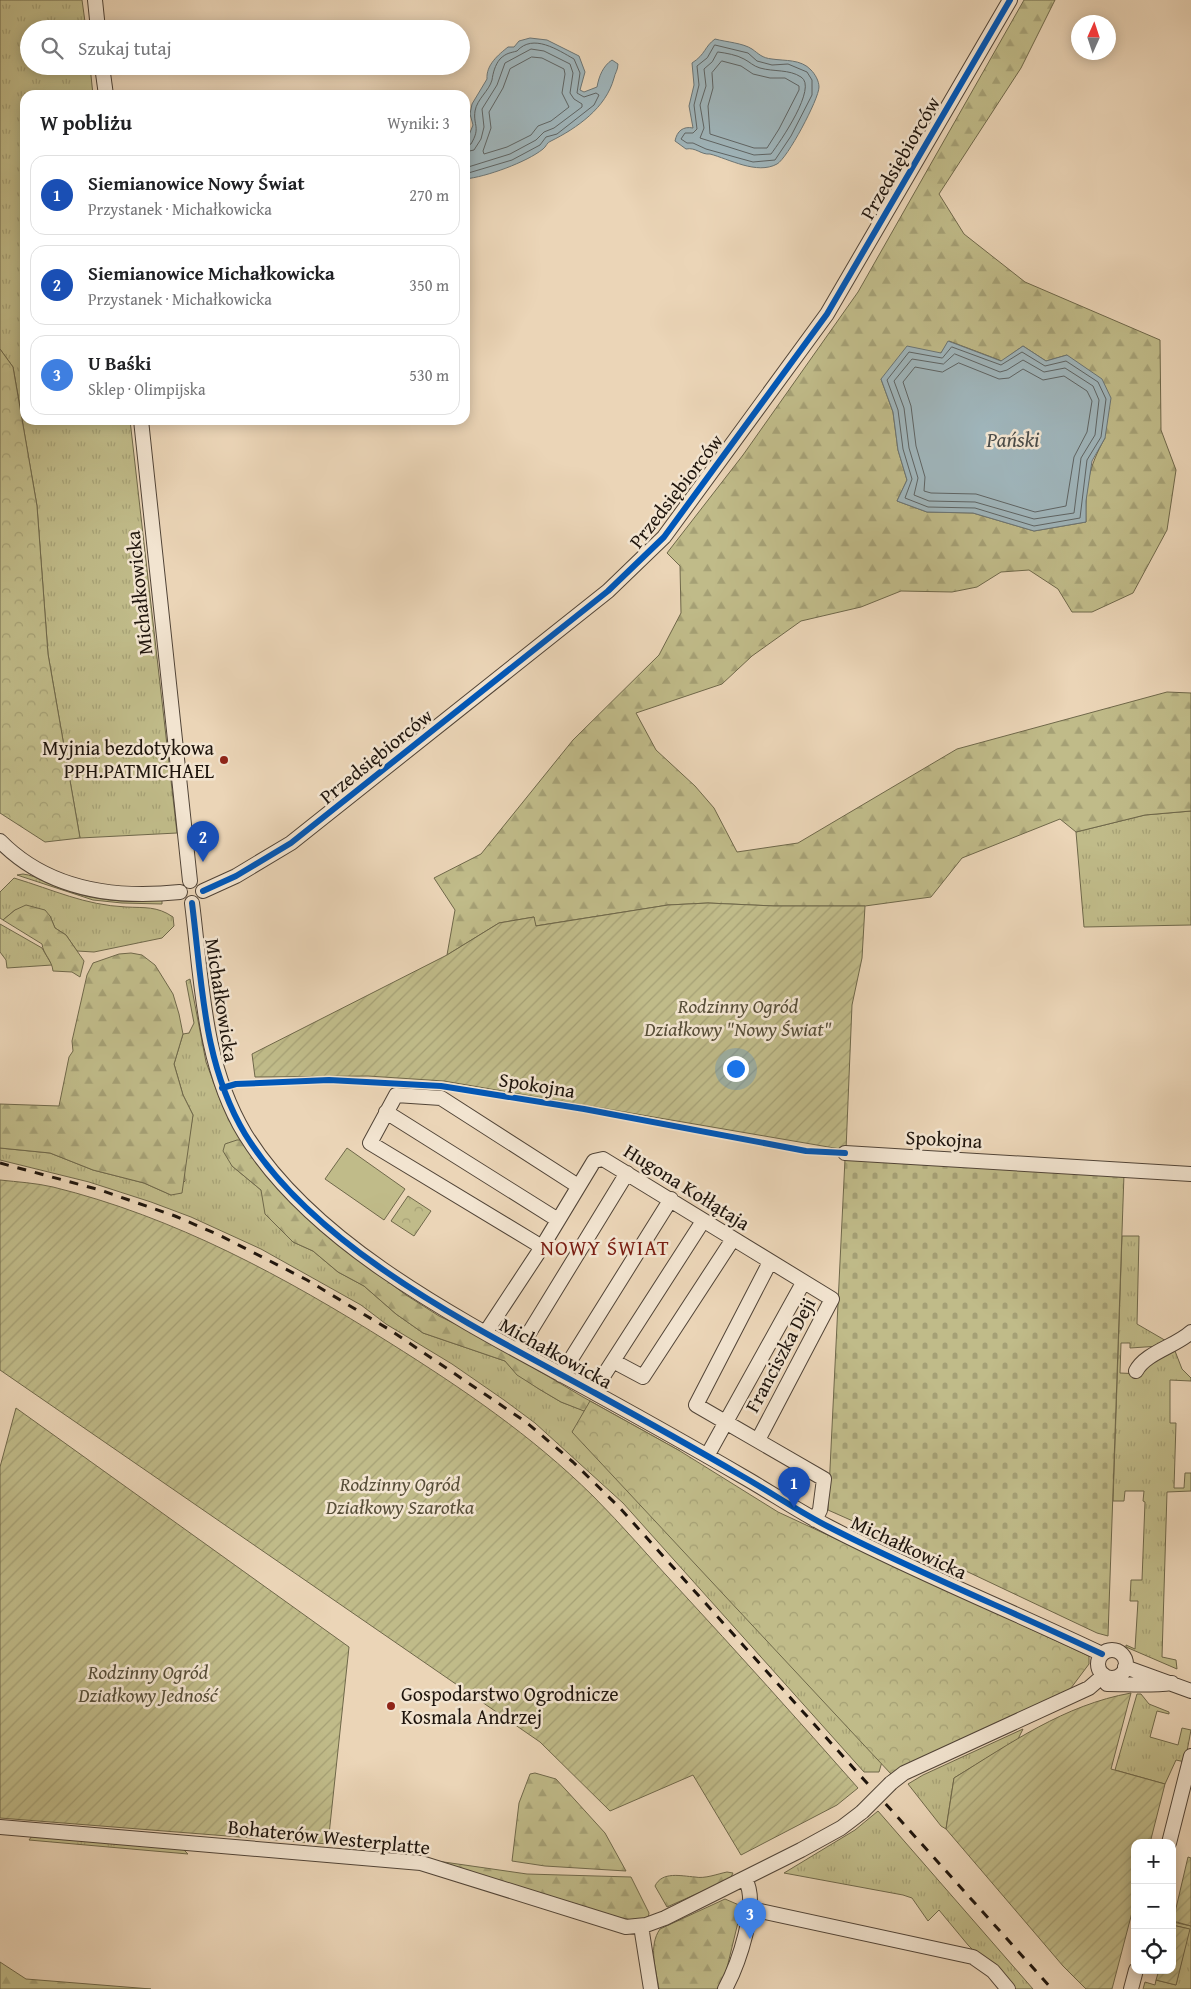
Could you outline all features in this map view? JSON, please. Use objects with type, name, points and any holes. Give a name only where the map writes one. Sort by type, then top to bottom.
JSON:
[{"type":"street","points":[[95,0],[97,20]]},
{"type":"street","name":"Przedsiębiorców","points":[[202,890],[230,879],[291,843],[608,591],[664,537],[827,314],[1010,0]]},
{"type":"street","points":[[103,75],[105,90]]},
{"type":"street","name":"Michałkowicka","points":[[142,425],[190,881]]},
{"type":"street","points":[[0,841],[33,867],[80,888],[119,894],[180,892]]},
{"type":"street","points":[[190,881],[196,882],[202,890],[199,900],[192,903],[184,900],[180,892],[184,884],[190,881]]},
{"type":"street","name":"Michałkowicka","points":[[192,903],[204,1005],[214,1065],[226,1099],[247,1137],[272,1171],[335,1233],[385,1271],[486,1332],[707,1456],[815,1520],[1102,1654]]},
{"type":"street","points":[[542,1247],[370,1143],[396,1095],[441,1098],[578,1186]]},
{"type":"street","points":[[386,1112],[558,1220]]},
{"type":"street","name":"Spokojna","points":[[845,1153],[1191,1174]]},
{"type":"street","name":"Hugona Kołłątaja","points":[[486,1332],[542,1247],[578,1186],[597,1159],[603,1158],[803,1283]]},
{"type":"street","points":[[518,1351],[627,1173]]},
{"type":"street","points":[[561,1375],[671,1199]]},
{"type":"street","points":[[593,1392],[703,1221]]},
{"type":"street","points":[[613,1361],[643,1377],[733,1239]]},
{"type":"street","name":"Franciszka Deji","points":[[726,1422],[696,1405],[770,1262]]},
{"type":"street","name":"Franciszka Deji","points":[[707,1456],[803,1283],[832,1299],[758,1440]]},
{"type":"street","points":[[1136,1370],[1144,1360],[1163,1351],[1191,1332]]},
{"type":"street","points":[[726,1422],[824,1478],[820,1510],[815,1520]]},
{"type":"street","points":[[651,1989],[644,1926],[665,1918],[745,1879],[841,1828],[862,1812],[891,1783],[904,1773],[1100,1679],[1117,1676],[1125,1667],[1125,1661],[1120,1653],[1111,1650],[1102,1654],[1098,1667],[1100,1679]]},
{"type":"street","points":[[1125,1667],[1191,1691]]},
{"type":"street","points":[[1100,1679],[1151,1686],[1172,1683]]},
{"type":"street","points":[[1169,1839],[1191,1756]]},
{"type":"street","name":"Bohaterów Westerplatte","points":[[0,1827],[421,1863],[626,1927],[644,1926]]},
{"type":"street","points":[[725,1989],[732,1976],[751,1909],[751,1894],[745,1879]]},
{"type":"street","points":[[751,1909],[973,1957],[993,1971],[1008,1989]]},
{"type":"street","points":[[1131,1989],[1135,1974]]},
{"type":"green space","points":[[0,0],[82,0],[85,20],[20,20],[20,75],[91,75],[92,90],[20,90],[20,408],[13,367],[0,349]]},
{"type":"green space","points":[[1024,0],[1055,0],[1021,68],[939,194],[964,234],[1025,282],[1160,340],[1161,430],[1176,470],[1167,530],[1133,593],[1092,612],[1072,612],[1058,589],[1029,570],[1001,572],[977,587],[952,592],[901,591],[861,607],[801,621],[752,656],[722,684],[636,713],[656,750],[695,786],[714,808],[737,852],[798,843],[957,749],[1167,692],[1191,693],[1191,811],[1145,815],[1076,832],[1060,819],[962,858],[931,897],[865,906],[774,906],[708,903],[668,905],[535,926],[534,917],[499,923],[447,955],[455,910],[434,878],[481,854],[573,740],[659,655],[681,613],[680,566],[667,553],[743,455],[858,292]],"holes":[[[949,341],[1002,361],[1023,346],[1046,361],[1067,355],[1105,438],[1091,469],[1087,488],[1086,522],[1034,531],[973,513],[927,512],[897,501],[907,480],[898,450],[893,412],[881,379],[941,353]]]},
{"type":"green space","points":[[0,349],[13,367],[20,408],[20,425],[23,425],[37,506],[48,654],[80,838],[45,842],[0,813]]},
{"type":"green space","points":[[23,425],[131,425],[177,833],[80,838],[48,654],[37,506]]},
{"type":"green space","points":[[1191,811],[1191,925],[1084,927],[1076,832],[1145,815]]},
{"type":"green space","points":[[23,874],[89,897],[125,901],[162,900],[162,904],[93,900],[17,875]]},
{"type":"green space","points":[[14,878],[96,903],[156,909],[173,917],[174,926],[162,938],[94,952],[77,951],[66,935],[55,928],[50,916],[15,910],[3,920],[0,918],[0,892]]},
{"type":"green space","name":"Rodzinny Ogród Działkowy \"Nowy Świat\"","points":[[708,903],[774,906],[865,906],[862,958],[852,1005],[846,1150],[444,1081],[368,1076],[255,1077],[252,1054],[447,955],[499,923],[534,917],[536,926],[668,905]]},
{"type":"green space","points":[[26,905],[45,910],[55,928],[66,935],[84,961],[80,977],[72,972],[53,971],[42,944],[3,920],[15,910]]},
{"type":"green space","points":[[0,924],[42,948],[52,965],[7,968],[6,960],[0,952]]},
{"type":"green space","points":[[131,953],[142,955],[155,965],[173,994],[179,1014],[183,1034],[174,1064],[183,1095],[193,1115],[182,1193],[171,1195],[144,1183],[93,1170],[50,1153],[0,1148],[0,1104],[59,1106],[69,1057],[73,1051],[72,1041],[87,975],[93,963],[119,954]]},
{"type":"green space","points":[[190,979],[206,1062],[221,1102],[242,1140],[232,1166],[261,1190],[293,1242],[313,1251],[338,1272],[364,1286],[396,1314],[423,1333],[505,1361],[517,1374],[539,1389],[561,1402],[585,1411],[884,1755],[879,1772],[864,1772],[623,1503],[535,1423],[504,1400],[452,1364],[386,1324],[361,1305],[261,1249],[191,1217],[151,1202],[89,1182],[0,1160],[0,1148],[50,1153],[93,1170],[144,1183],[171,1195],[185,1181],[184,1165],[193,1115],[183,1095],[174,1064],[183,1034],[189,1033],[194,1023],[186,981]]},
{"type":"green space","points":[[242,1140],[286,1198],[327,1236],[406,1295],[439,1316],[480,1336],[583,1397],[680,1451],[585,1419],[584,1411],[561,1402],[539,1389],[517,1375],[505,1361],[423,1333],[396,1314],[364,1286],[338,1272],[313,1251],[293,1242],[265,1214],[261,1190],[232,1166],[223,1151],[225,1144]]},
{"type":"green space","points":[[347,1148],[405,1189],[384,1220],[325,1179]]},
{"type":"green space","points":[[845,1159],[1124,1174],[1108,1636],[1097,1633],[968,1572],[828,1510]]},
{"type":"green space","name":"Rodzinny Ogród Działkowy Szarotka","points":[[0,1180],[47,1186],[98,1200],[186,1232],[310,1295],[417,1360],[496,1414],[545,1453],[593,1496],[858,1788],[837,1805],[741,1855],[693,1775],[610,1811],[540,1742],[0,1370]]},
{"type":"green space","points":[[408,1196],[431,1211],[414,1236],[391,1221]]},
{"type":"green space","points":[[1122,1236],[1139,1236],[1137,1324],[1168,1342],[1160,1346],[1130,1348],[1130,1343],[1121,1343],[1120,1373],[1142,1374],[1143,1365],[1175,1351],[1182,1369],[1191,1378],[1191,1381],[1170,1380],[1170,1423],[1176,1423],[1174,1488],[1184,1488],[1185,1473],[1191,1473],[1191,1491],[1167,1492],[1162,1657],[1176,1660],[1177,1669],[1126,1647],[1126,1645],[1135,1649],[1138,1601],[1130,1601],[1131,1580],[1142,1580],[1145,1502],[1143,1501],[1144,1491],[1125,1491],[1124,1501],[1113,1501]]},
{"type":"green space","points":[[590,1401],[680,1451],[778,1512],[1089,1656],[1089,1664],[1068,1692],[891,1774],[572,1432]]},
{"type":"green space","name":"Rodzinny Ogród Działkowy Jedność","points":[[16,1408],[349,1647],[328,1844],[0,1818],[0,1467]]},
{"type":"green space","points":[[1131,1693],[1111,1769],[1165,1784],[1151,1839],[1131,1839],[1131,1916],[1112,1989],[1086,1989],[1063,1966],[946,1829],[954,1778],[1039,1727],[1083,1706]]},
{"type":"green space","points":[[1137,1694],[1141,1694],[1149,1704],[1169,1712],[1169,1714],[1157,1711],[1150,1737],[1178,1745],[1182,1728],[1191,1730],[1185,1762],[1176,1760],[1165,1784],[1115,1770]]},
{"type":"green space","points":[[1023,1729],[1018,1739],[954,1778],[946,1829],[941,1826],[908,1784],[923,1775]]},
{"type":"green space","points":[[535,1773],[556,1779],[605,1833],[626,1871],[545,1866],[512,1861],[519,1803],[530,1774]]},
{"type":"green space","points":[[878,1811],[1033,1989],[1012,1989],[968,1945],[939,1910],[928,1921],[912,1898],[903,1895],[784,1873],[855,1830]]},
{"type":"green space","points":[[32,1836],[183,1849],[188,1854],[29,1840]]},
{"type":"green space","points":[[1188,1857],[1191,1858],[1191,1926],[1176,1922],[1176,1908]]},
{"type":"green space","points":[[423,1859],[527,1874],[631,1877],[649,1913],[648,1919],[638,1921],[621,1918]]},
{"type":"green space","points":[[727,1872],[733,1873],[730,1879],[667,1907],[655,1886],[662,1878],[672,1875],[703,1877]]},
{"type":"green space","points":[[725,1899],[739,1905],[741,1910],[725,1976],[717,1989],[659,1989],[654,1943],[660,1929]]},
{"type":"green space","points":[[1176,1923],[1191,1926],[1191,1989],[1143,1989],[1145,1982],[1155,1985],[1156,1980],[1176,1985],[1189,1929],[1176,1926]]},
{"type":"green space","points":[[1176,1926],[1190,1929],[1176,1985],[1156,1980],[1158,1974],[1176,1974]]},
{"type":"green space","points":[[0,1962],[26,1979],[151,1989],[0,1989]]},
{"type":"water","points":[[530,38],[547,40],[579,56],[585,72],[580,90],[584,92],[597,87],[602,72],[612,60],[618,66],[610,89],[604,99],[589,116],[571,130],[548,143],[544,148],[527,159],[506,168],[470,178],[470,132],[473,125],[470,114],[472,104],[487,79],[488,69],[508,47],[514,47],[519,41]]},
{"type":"water","points":[[715,39],[744,45],[766,58],[803,64],[811,70],[818,82],[818,94],[795,141],[777,164],[761,168],[743,165],[693,149],[686,149],[675,141],[677,134],[681,130],[693,128],[689,106],[694,85],[692,63],[700,57]]},
{"type":"water","name":"Pański","points":[[948,341],[1001,361],[1023,346],[1046,361],[1067,355],[1102,379],[1111,398],[1105,438],[1092,461],[1086,501],[1086,522],[1034,531],[973,513],[927,512],[897,501],[907,480],[898,450],[893,412],[881,379],[907,346],[941,353]]},
{"type":"railway","points":[[0,1163],[100,1190],[175,1216],[219,1235],[307,1280],[390,1330],[526,1422],[573,1462],[619,1507],[1052,1989]]},
{"type":"cycle path","points":[[203,891],[236,876],[291,843],[608,591],[664,537],[827,314],[1010,0]]},
{"type":"cycle path","points":[[192,903],[206,1022],[220,1079],[231,1107],[245,1134],[276,1176],[313,1215],[356,1250],[403,1283],[451,1313],[753,1482],[796,1509],[863,1544],[1102,1654]]},
{"type":"cycle path","points":[[222,1088],[236,1084],[329,1080],[441,1086],[584,1109],[806,1151],[845,1153]]},
{"type":"place","name":"Myjnia bezdotykowa PPH.PATMICHAEL","points":[[224,760]]},
{"type":"place","name":"Siemianowice Michałkowicka","points":[[203,862]]},
{"type":"place","name":"Siemianowice Nowy Świat","points":[[794,1508]]},
{"type":"place","name":"Gospodarstwo Ogrodnicze Kosmala Andrzej","points":[[391,1706]]},
{"type":"place","name":"U Baśki","points":[[750,1939]]},
{"type":"district","name":"NOWY ŚWIAT","points":[[605,1248]]}]
